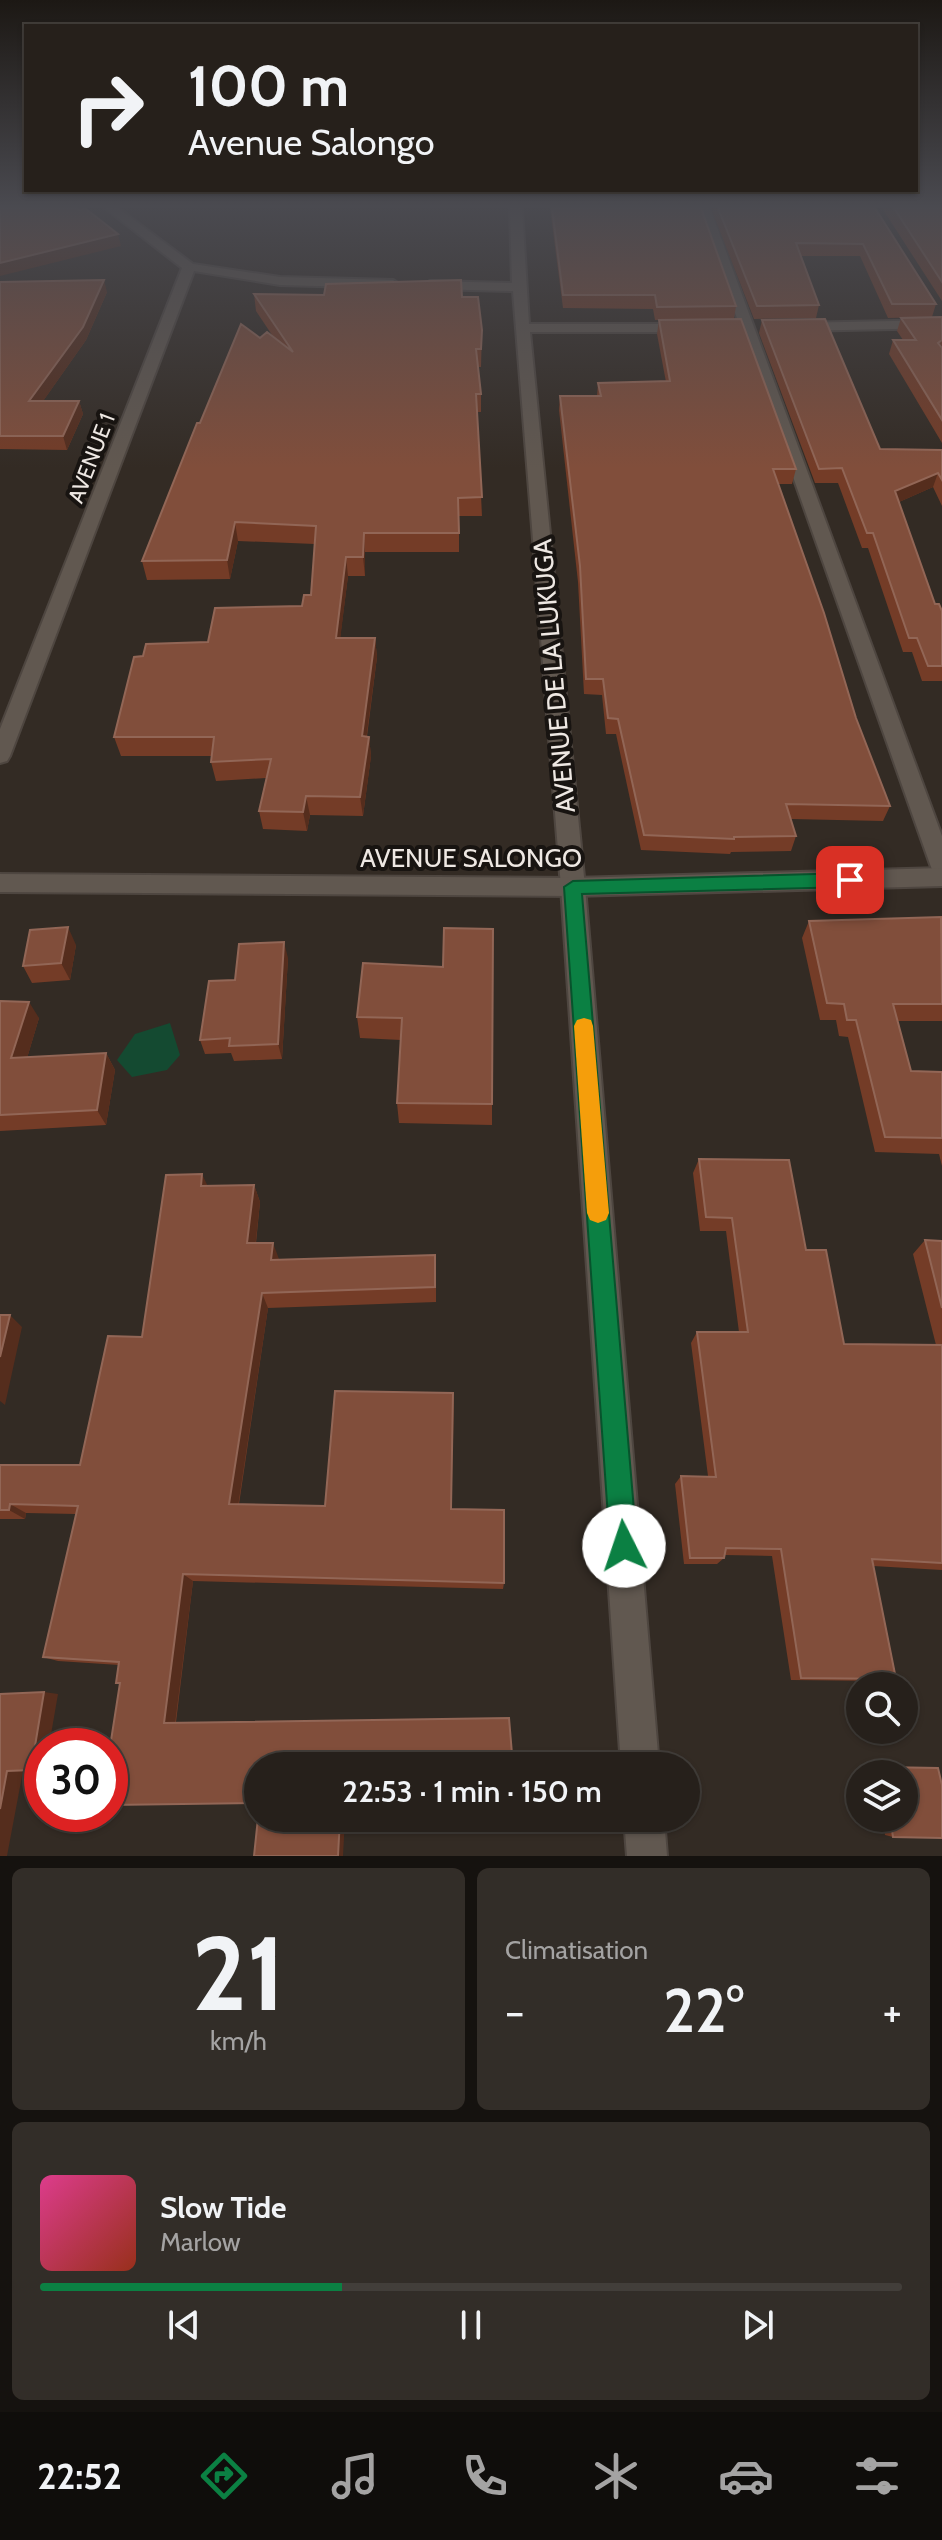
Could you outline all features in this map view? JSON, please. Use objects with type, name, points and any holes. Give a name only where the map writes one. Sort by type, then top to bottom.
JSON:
[{"type":"street","name":"AVENUE 1","points":[[0,756],[178,295]]},
{"type":"street","name":"AVENUE DE LA LUKUGA","points":[[520,295],[573,887],[639,1752]]},
{"type":"street","points":[[739,295],[942,867]]},
{"type":"street","points":[[934,304],[942,316]]},
{"type":"street","points":[[753,328],[942,324]]},
{"type":"street","points":[[523,328],[714,328]]},
{"type":"street","name":"AVENUE SALONGO","points":[[0,883],[573,887],[942,877]]},
{"type":"street","points":[[645,1832],[647,1856]]},
{"type":"green space","points":[[170,1023],[180,1055],[167,1070],[132,1077],[117,1060],[135,1034]]},
{"type":"building","points":[[0,295],[97,295],[83,327],[29,401],[79,401],[63,436],[0,436]]},
{"type":"building","points":[[254,295],[478,297],[482,330],[481,349],[476,349],[481,394],[476,394],[482,497],[458,498],[459,533],[364,533],[363,557],[346,557],[336,638],[375,638],[362,736],[369,737],[360,797],[306,796],[303,812],[259,811],[271,759],[211,762],[214,737],[114,737],[134,657],[143,656],[146,644],[208,642],[215,608],[302,606],[304,595],[311,595],[316,526],[235,522],[227,560],[142,561],[197,423],[200,423],[241,324],[260,338],[267,332],[293,352]]},
{"type":"building","points":[[563,295],[732,295],[736,306],[657,307],[655,295]]},
{"type":"building","points":[[752,295],[815,295],[819,305],[757,306]]},
{"type":"building","points":[[887,295],[930,295],[936,304],[892,304]]},
{"type":"building","points":[[942,317],[942,340],[938,343],[942,348],[942,420],[893,340],[916,340],[901,318]]},
{"type":"building","points":[[741,319],[796,469],[773,469],[824,613],[856,718],[890,806],[786,804],[796,836],[734,839],[644,835],[618,719],[608,718],[603,679],[586,679],[580,566],[560,396],[601,396],[598,383],[670,381],[659,320]]},
{"type":"building","points":[[825,319],[880,449],[942,450],[942,480],[938,473],[895,491],[935,604],[939,604],[942,611],[942,666],[928,666],[917,638],[909,638],[873,533],[867,533],[842,468],[819,469],[762,320]]},
{"type":"building","points":[[941,917],[942,1004],[893,1004],[911,1071],[942,1072],[942,1138],[885,1137],[856,1020],[847,1020],[844,1004],[827,1003],[809,921]]},
{"type":"building","points":[[68,927],[61,963],[23,966],[30,930]]},
{"type":"building","points":[[444,928],[493,929],[492,1104],[397,1103],[402,1018],[357,1017],[363,963],[443,967]]},
{"type":"building","points":[[284,942],[278,1044],[229,1046],[230,1038],[200,1040],[209,981],[235,980],[239,944]]},
{"type":"building","points":[[0,1001],[29,1002],[11,1058],[106,1053],[97,1110],[0,1115]]},
{"type":"building","points":[[699,1159],[789,1160],[806,1250],[826,1250],[844,1344],[942,1345],[942,1563],[872,1559],[895,1672],[846,1672],[846,1678],[801,1678],[781,1549],[726,1548],[724,1558],[690,1558],[681,1476],[716,1477],[697,1332],[748,1332],[732,1218],[706,1217]]},
{"type":"building","points":[[202,1174],[201,1186],[254,1185],[247,1243],[273,1243],[271,1260],[435,1255],[435,1287],[262,1293],[229,1504],[325,1506],[335,1391],[453,1393],[451,1509],[504,1510],[504,1583],[183,1574],[164,1723],[509,1718],[512,1752],[244,1752],[244,1803],[128,1805],[128,1728],[113,1728],[120,1683],[116,1683],[119,1662],[43,1657],[78,1506],[10,1504],[9,1510],[0,1510],[0,1465],[80,1465],[108,1336],[142,1337],[166,1175]]},
{"type":"building","points":[[925,1240],[942,1241],[942,1308]]},
{"type":"building","points":[[0,1315],[10,1315],[0,1357]]},
{"type":"building","points":[[44,1692],[38,1728],[24,1728],[24,1770],[7,1771],[0,1809],[0,1694]]},
{"type":"building","points":[[918,1768],[938,1768],[942,1785],[942,1838],[893,1837],[892,1832],[918,1832]]},
{"type":"building","points":[[257,1832],[339,1832],[338,1856],[254,1856]]},
{"type":"slow traffic","points":[[584,1026],[598,1213]]},
{"type":"route","points":[[624,1546],[573,887],[850,880]]}]
